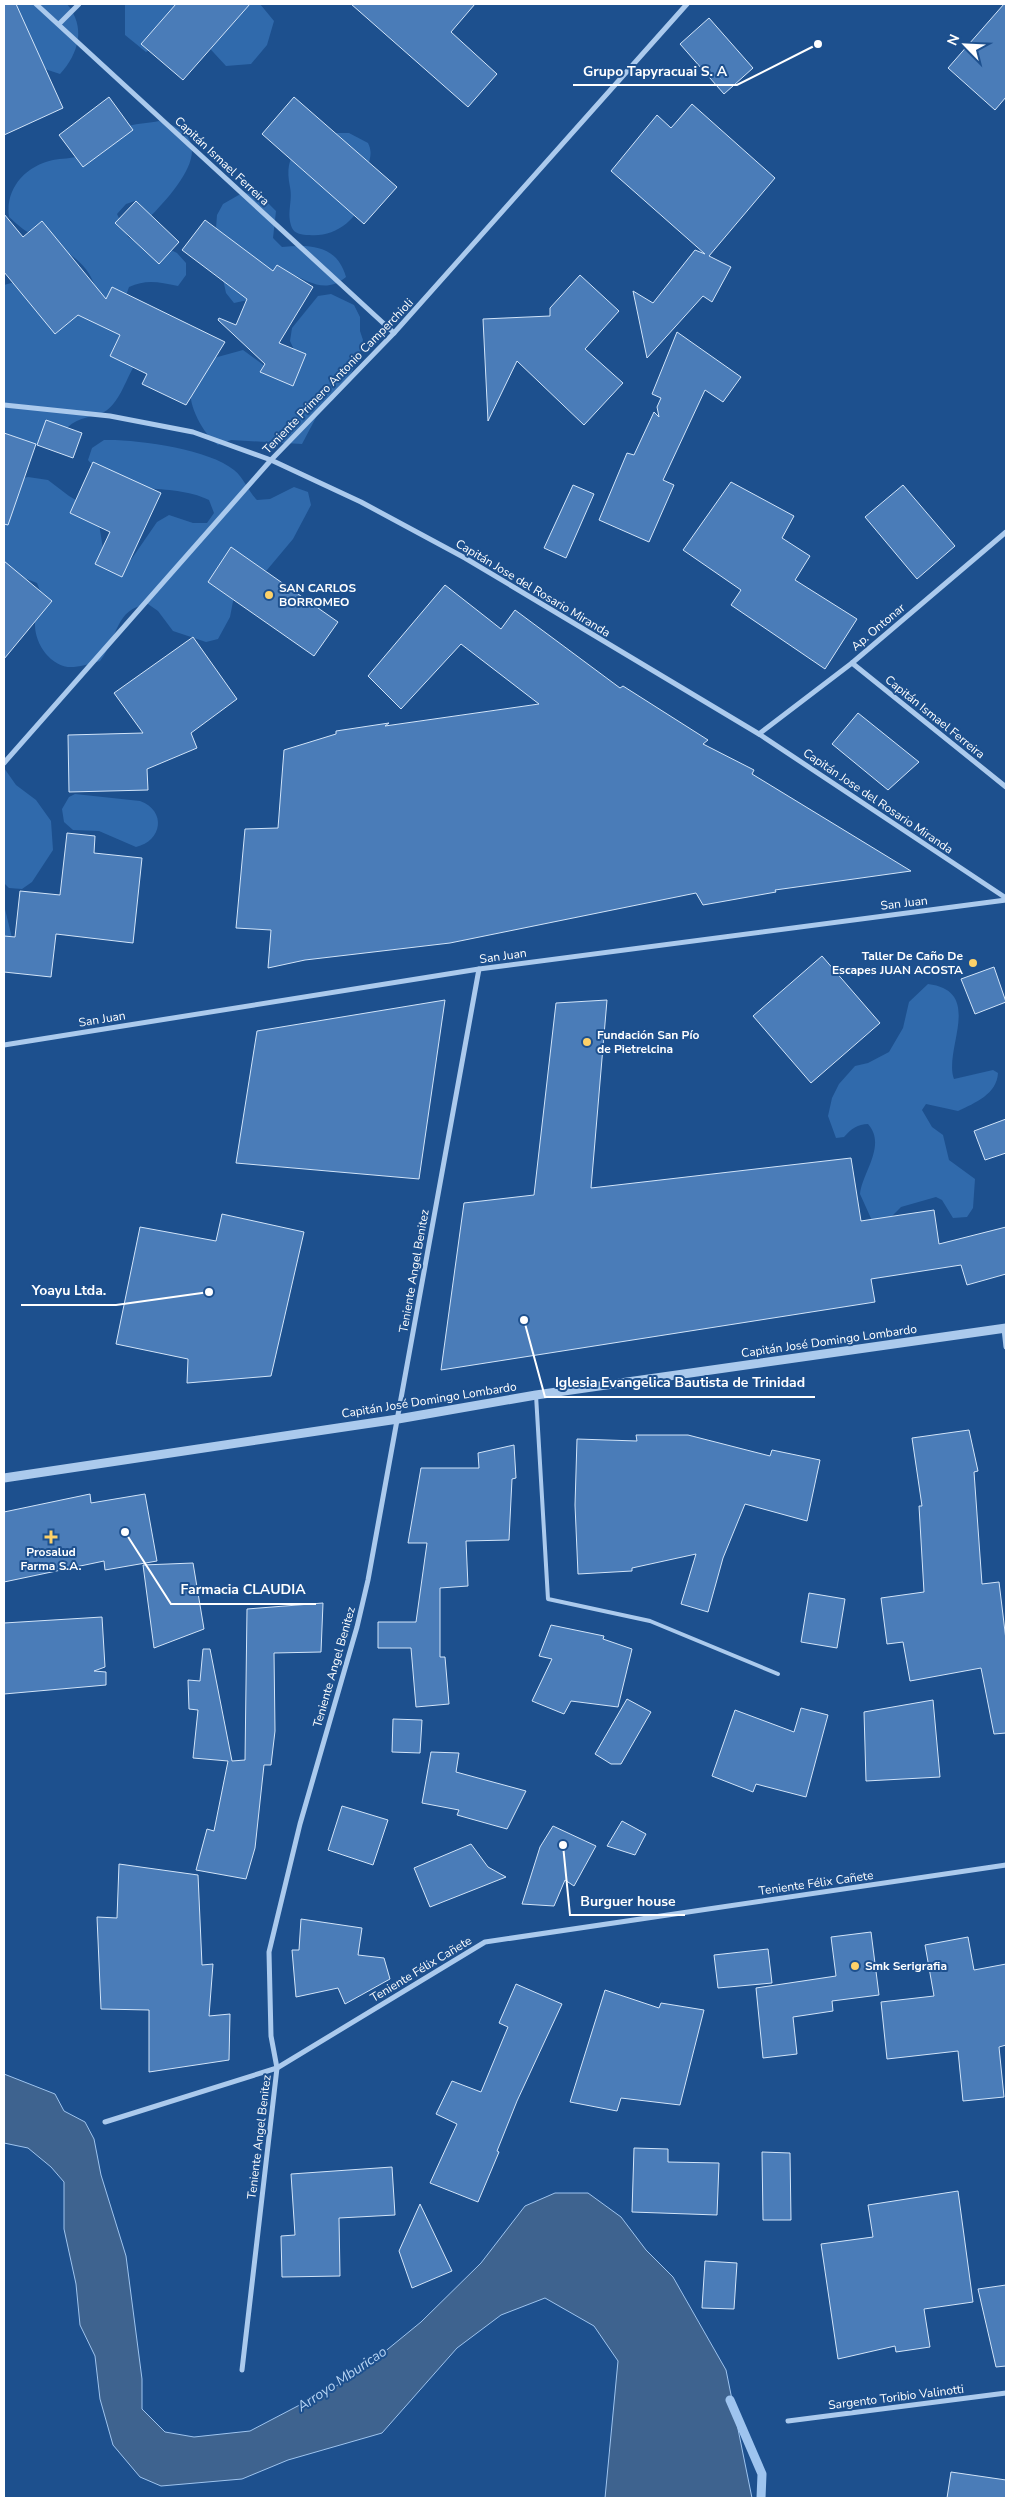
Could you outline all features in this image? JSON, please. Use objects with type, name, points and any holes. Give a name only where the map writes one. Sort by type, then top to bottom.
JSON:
[{"type":"street","name":"Capitán Ismael Ferreira","points":[[36,4],[60,24],[394,333]]},
{"type":"street","points":[[60,24],[79,4]]},
{"type":"street","name":"Teniente Primero Antonio Camperchioli","points":[[4,763],[271,460],[394,333],[687,4]]},
{"type":"street","name":"Capitán Jose del Rosario Miranda","points":[[4,405],[110,416],[193,432],[271,460],[361,502],[464,558],[759,734],[1006,899]]},
{"type":"street","name":"Ap. Ontonar","points":[[759,734],[852,662],[1006,532]]},
{"type":"street","name":"Capitán Ismael Ferreira","points":[[852,662],[1006,787]]},
{"type":"street","name":"San Juan","points":[[4,1045],[478,969],[1006,899]]},
{"type":"street","name":"Teniente Angel Benitez","points":[[242,2370],[277,2068],[271,2036],[269,1952],[300,1824],[357,1627],[368,1580],[478,969]]},
{"type":"street","points":[[1005,1328],[1006,1347]]},
{"type":"street","name":"Capitán José Domingo Lombardo","points":[[4,1478],[536,1395],[1005,1328]]},
{"type":"street","name":"Teniente Félix Cañete","points":[[105,2122],[277,2068],[485,1942],[1006,1865]]},
{"type":"street","name":"Sargento Toribio Valinotti","points":[[788,2421],[1006,2393]]},
{"type":"lane","points":[[536,1395],[548,1599],[650,1622],[778,1674]]},
{"type":"shaded area","points":[[4,4],[67,4],[77,22],[78,40],[72,57],[60,74],[36,66],[4,30]]},
{"type":"shaded area","points":[[125,4],[260,4],[274,21],[267,45],[251,64],[226,66],[191,28],[146,52],[125,35]]},
{"type":"shaded area","points":[[159,121],[179,129],[189,139],[192,151],[189,165],[171,193],[149,218],[138,213],[135,201],[126,204],[117,214],[128,237],[138,243],[165,247],[177,253],[186,263],[186,275],[178,286],[159,282],[147,282],[129,287],[121,310],[118,328],[120,338],[134,366],[118,398],[109,409],[72,424],[58,441],[49,446],[32,444],[4,433],[4,285],[15,282],[96,291],[87,270],[71,255],[28,232],[9,217],[10,197],[14,188],[26,173],[43,163],[79,156],[116,132],[129,126]]},
{"type":"shaded area","points":[[328,133],[349,133],[368,143],[370,155],[365,175],[364,194],[357,212],[336,230],[318,235],[299,234],[293,230],[290,223],[291,192],[288,175],[289,165],[296,152],[302,147]]},
{"type":"shaded area","points":[[244,192],[267,202],[276,211],[273,238],[282,247],[303,246],[322,249],[336,258],[342,266],[346,277],[325,286],[311,283],[289,273],[248,300],[234,303],[226,293],[215,242],[217,215],[223,204]]},
{"type":"shaded area","points":[[331,294],[354,305],[360,317],[360,331],[363,340],[360,354],[348,380],[333,400],[321,408],[302,444],[231,440],[218,445],[202,427],[194,411],[190,394],[192,384],[203,361],[243,350],[269,369],[296,354],[290,341],[292,328],[318,296]]},
{"type":"shaded area","points":[[104,440],[134,441],[172,447],[208,456],[234,470],[257,500],[270,499],[294,487],[308,492],[311,505],[293,539],[267,570],[241,578],[235,591],[230,617],[218,639],[206,642],[173,631],[158,611],[148,604],[137,607],[123,618],[100,661],[77,667],[66,667],[58,664],[46,654],[35,631],[36,617],[41,600],[37,583],[16,575],[4,574],[4,482],[28,477],[48,480],[69,496],[91,509],[98,518],[104,555],[126,567],[157,522],[169,515],[193,523],[207,523],[214,513],[209,500],[193,494],[130,485],[115,481],[101,473],[88,460],[92,448]]},
{"type":"shaded area","points":[[4,768],[16,785],[36,800],[51,821],[53,850],[32,882],[22,889],[9,888],[4,883]]},
{"type":"shaded area","points":[[75,794],[140,801],[149,806],[154,812],[158,826],[156,832],[145,844],[136,847],[99,831],[73,830],[64,822],[62,809],[69,797]]},
{"type":"shaded area","points":[[4,905],[12,938],[11,950],[4,966]]},
{"type":"shaded area","points":[[928,984],[945,989],[955,998],[958,1009],[958,1023],[952,1067],[954,1079],[993,1070],[998,1073],[997,1080],[994,1087],[984,1097],[958,1111],[926,1104],[922,1110],[932,1127],[943,1135],[949,1160],[975,1179],[973,1208],[967,1217],[953,1218],[942,1200],[936,1197],[901,1207],[892,1216],[885,1228],[874,1225],[860,1194],[874,1150],[873,1132],[868,1124],[864,1124],[855,1128],[844,1137],[836,1138],[828,1116],[832,1098],[839,1084],[855,1066],[868,1063],[889,1052],[903,1028],[909,1002]]},
{"type":"shaded area","points":[[4,2074],[55,2094],[64,2111],[85,2122],[94,2139],[101,2175],[126,2256],[142,2379],[142,2409],[165,2432],[194,2437],[250,2431],[355,2376],[421,2322],[481,2263],[525,2206],[555,2193],[588,2193],[621,2217],[646,2250],[673,2277],[726,2370],[752,2498],[605,2498],[618,2361],[594,2326],[545,2298],[501,2315],[457,2348],[382,2433],[288,2460],[242,2479],[161,2486],[140,2477],[113,2445],[100,2399],[95,2356],[80,2325],[76,2284],[64,2229],[64,2182],[51,2167],[28,2148],[4,2143]]},
{"type":"building","points":[[4,4],[16,4],[63,108],[4,135]]},
{"type":"building","points":[[176,4],[250,4],[183,80],[141,44]]},
{"type":"building","points":[[351,4],[475,4],[451,32],[497,74],[468,107]]},
{"type":"building","points":[[1006,4],[1006,97],[995,110],[948,68]]},
{"type":"building","points":[[709,18],[753,68],[724,94],[680,44]]},
{"type":"building","points":[[109,97],[133,130],[83,167],[59,135]]},
{"type":"building","points":[[294,97],[397,187],[364,224],[262,134]]},
{"type":"building","points":[[692,104],[775,178],[709,256],[731,267],[712,302],[703,296],[647,358],[633,291],[653,303],[695,250],[705,254],[611,171],[657,115],[671,128]]},
{"type":"building","points":[[136,201],[179,242],[159,264],[115,223]]},
{"type":"building","points":[[4,214],[23,237],[42,221],[106,299],[112,287],[225,342],[186,405],[142,384],[147,374],[110,356],[120,335],[78,315],[55,334],[4,272]]},
{"type":"building","points":[[205,220],[273,271],[277,265],[313,287],[279,343],[306,354],[293,386],[260,372],[265,364],[218,320],[219,318],[236,325],[247,299],[182,250]]},
{"type":"building","points":[[580,275],[619,311],[585,349],[623,383],[584,425],[517,361],[488,421],[483,319],[550,316],[550,308]]},
{"type":"building","points":[[677,332],[741,377],[723,402],[705,390],[663,480],[674,485],[649,542],[599,520],[627,453],[634,455],[654,412],[659,417],[657,407],[661,398],[652,394]]},
{"type":"building","points":[[46,420],[82,433],[73,458],[37,445]]},
{"type":"building","points":[[4,433],[36,444],[8,525],[4,524]]},
{"type":"building","points":[[93,462],[161,493],[122,577],[95,564],[110,532],[70,513]]},
{"type":"building","points":[[731,482],[794,516],[782,538],[810,556],[795,580],[857,619],[825,669],[731,605],[741,590],[683,550]]},
{"type":"building","points":[[573,485],[594,494],[566,558],[544,548]]},
{"type":"building","points":[[903,485],[955,546],[917,579],[865,517]]},
{"type":"building","points":[[231,547],[338,622],[314,656],[208,582]]},
{"type":"building","points":[[4,561],[52,601],[4,659]]},
{"type":"building","points":[[445,585],[501,629],[515,610],[620,688],[623,686],[708,740],[703,744],[754,770],[752,774],[911,871],[775,890],[776,892],[703,905],[696,893],[450,943],[305,960],[268,968],[271,930],[236,928],[245,829],[278,828],[284,750],[336,734],[336,731],[389,723],[385,726],[539,704],[461,644],[401,709],[368,676]]},
{"type":"building","points":[[193,637],[237,699],[191,733],[197,748],[147,769],[148,790],[69,792],[68,735],[143,733],[114,693]]},
{"type":"building","points":[[858,713],[919,762],[888,790],[832,744]]},
{"type":"building","points":[[67,833],[95,836],[94,853],[142,858],[133,943],[56,934],[51,977],[4,972],[4,936],[15,937],[20,891],[60,895]]},
{"type":"building","points":[[822,956],[880,1023],[811,1083],[753,1016]]},
{"type":"building","points":[[994,967],[1006,1002],[975,1014],[961,979]]},
{"type":"building","points":[[445,1000],[419,1179],[236,1163],[257,1031]]},
{"type":"building","points":[[607,1000],[591,1188],[851,1158],[861,1221],[934,1210],[939,1244],[1006,1227],[1006,1274],[967,1285],[961,1265],[871,1279],[875,1302],[441,1370],[464,1203],[534,1195],[556,1003]]},
{"type":"building","points":[[1006,1119],[1006,1153],[985,1160],[974,1131]]},
{"type":"building","points":[[222,1214],[304,1232],[271,1376],[187,1383],[188,1359],[116,1344],[140,1227],[216,1241]]},
{"type":"building","points":[[969,1430],[978,1471],[974,1472],[982,1584],[999,1582],[1006,1640],[1006,1733],[994,1734],[981,1668],[910,1681],[903,1642],[887,1644],[881,1598],[924,1592],[919,1506],[922,1506],[912,1438]]},
{"type":"building","points":[[636,1435],[688,1435],[770,1456],[772,1450],[820,1460],[807,1521],[745,1504],[723,1558],[708,1612],[681,1604],[696,1554],[632,1568],[632,1571],[578,1574],[575,1505],[577,1439],[637,1441]]},
{"type":"building","points":[[514,1445],[516,1478],[512,1479],[509,1540],[466,1541],[468,1586],[440,1588],[440,1657],[445,1657],[449,1704],[416,1707],[411,1648],[378,1648],[378,1622],[416,1622],[427,1543],[408,1543],[421,1468],[479,1468],[478,1453]]},
{"type":"building","name":"Prosalud Farma S.A.","points":[[90,1494],[91,1503],[145,1494],[157,1561],[105,1570],[104,1561],[4,1582],[4,1512]]},
{"type":"building","points":[[193,1563],[204,1629],[154,1648],[143,1565]]},
{"type":"building","points":[[809,1593],[845,1599],[837,1648],[801,1642]]},
{"type":"building","points":[[323,1603],[321,1652],[274,1653],[275,1731],[271,1765],[264,1765],[255,1848],[246,1879],[196,1870],[207,1829],[214,1831],[228,1761],[193,1758],[198,1710],[189,1709],[188,1680],[200,1681],[203,1649],[210,1649],[232,1761],[245,1760],[247,1609]]},
{"type":"building","points":[[102,1617],[105,1667],[94,1671],[106,1672],[106,1685],[4,1694],[4,1623]]},
{"type":"building","points":[[551,1625],[604,1636],[603,1639],[632,1649],[618,1707],[571,1701],[564,1714],[532,1701],[552,1659],[539,1656]]},
{"type":"building","points":[[627,1699],[651,1712],[621,1764],[611,1764],[595,1754]]},
{"type":"building","points":[[933,1700],[940,1777],[866,1781],[864,1712]]},
{"type":"building","points":[[801,1708],[828,1715],[806,1797],[756,1784],[753,1792],[712,1776],[735,1710],[794,1732]]},
{"type":"building","points":[[393,1719],[422,1720],[420,1753],[392,1752]]},
{"type":"building","points":[[431,1752],[459,1753],[456,1772],[526,1791],[507,1829],[457,1815],[459,1810],[422,1803]]},
{"type":"building","points":[[342,1806],[388,1820],[373,1865],[328,1850]]},
{"type":"building","points":[[622,1821],[646,1834],[635,1855],[607,1846]]},
{"type":"building","points":[[553,1826],[596,1846],[574,1886],[565,1880],[554,1906],[522,1904],[540,1847]]},
{"type":"building","points":[[471,1844],[488,1867],[506,1877],[430,1907],[414,1868]]},
{"type":"building","points":[[119,1864],[198,1875],[202,1965],[213,1964],[209,2016],[230,2014],[229,2060],[149,2072],[149,2010],[101,2009],[97,1917],[117,1918]]},
{"type":"building","points":[[301,1919],[362,1928],[358,1955],[384,1958],[390,1979],[345,2004],[338,1988],[296,1997],[292,1950],[299,1950]]},
{"type":"building","points":[[871,1932],[879,1995],[832,2001],[833,2011],[793,2017],[797,2054],[763,2058],[756,1988],[836,1976],[831,1937]]},
{"type":"building","points":[[968,1937],[974,1970],[1006,1964],[1006,2045],[999,2047],[1004,2097],[963,2101],[958,2051],[887,2059],[881,2002],[934,1996],[925,1945]]},
{"type":"building","points":[[768,1949],[772,1983],[718,1988],[714,1955]]},
{"type":"building","points":[[516,1984],[562,2004],[517,2101],[497,2151],[499,2152],[478,2202],[430,2183],[457,2124],[436,2114],[452,2081],[481,2092],[508,2027],[499,2023]]},
{"type":"building","points":[[605,1990],[659,2008],[661,2003],[704,2010],[680,2105],[621,2098],[617,2111],[570,2102]]},
{"type":"building","points":[[634,2148],[668,2149],[668,2162],[719,2163],[717,2215],[632,2212]]},
{"type":"building","points":[[762,2152],[790,2153],[791,2220],[763,2220]]},
{"type":"building","points":[[392,2167],[395,2215],[339,2218],[340,2276],[282,2277],[281,2236],[295,2235],[291,2174]]},
{"type":"building","points":[[958,2191],[973,2302],[924,2309],[930,2347],[896,2352],[895,2346],[838,2359],[821,2244],[873,2237],[868,2205]]},
{"type":"building","points":[[420,2204],[452,2271],[412,2288],[399,2251]]},
{"type":"building","points":[[705,2261],[737,2263],[734,2309],[702,2308]]},
{"type":"building","points":[[1006,2285],[1006,2366],[996,2367],[978,2289]]},
{"type":"building","points":[[951,2472],[1006,2480],[1006,2498],[947,2498]]},
{"type":"waterway","name":"Arroyo Mburicao","points":[[730,2400],[762,2474],[761,2498]]},
{"type":"place","name":"Grupo Tapyracuai S. A","points":[[818,44]]},
{"type":"place","name":"SAN CARLOS BORROMEO","points":[[269,595]]},
{"type":"place","name":"Taller De Caño De Escapes JUAN ACOSTA","points":[[973,963]]},
{"type":"place","name":"Fundación San Pío de Pietrelcina","points":[[587,1042]]},
{"type":"place","name":"Yoayu Ltda.","points":[[209,1292]]},
{"type":"place","name":"Iglesia Evangelica Bautista de Trinidad","points":[[524,1320]]},
{"type":"place","name":"Farmacia CLAUDIA","points":[[125,1532]]},
{"type":"place","name":"Prosalud Farma S.A.","points":[[51,1537]]},
{"type":"place","name":"Burguer house","points":[[563,1845]]},
{"type":"place","name":"Smk Serigrafia","points":[[855,1966]]}]
